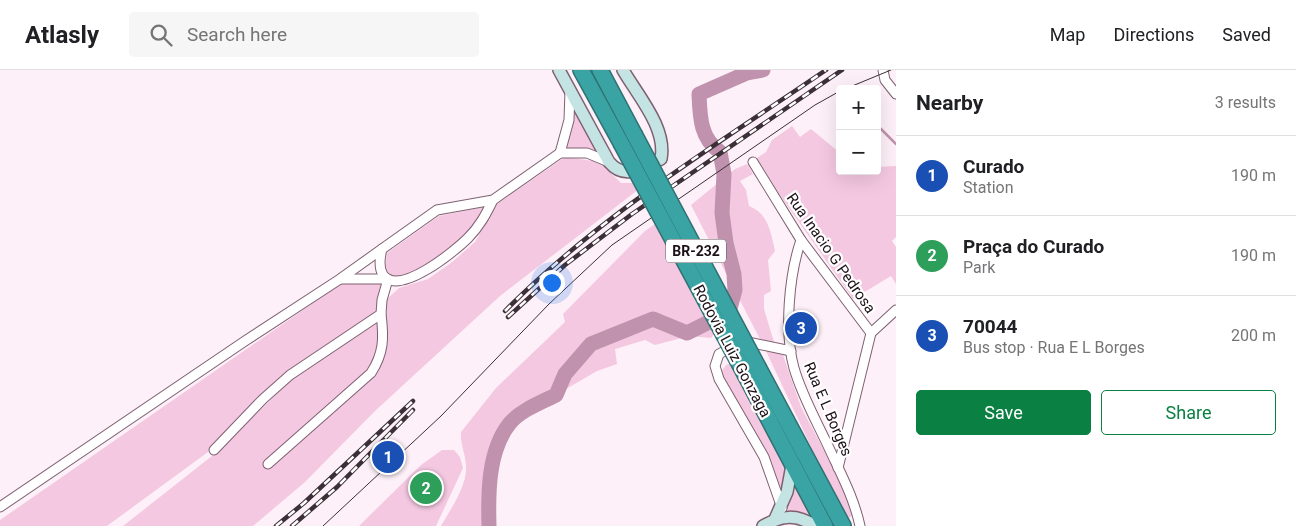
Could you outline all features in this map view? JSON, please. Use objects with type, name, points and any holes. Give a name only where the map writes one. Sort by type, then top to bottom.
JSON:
[{"type":"highway","name":"Rodovia Luiz Gonzaga","points":[[581,70],[752,372],[840,520],[848,526]]},
{"type":"highway","name":"Rodovia Luiz Gonzaga","points":[[600,70],[634,134],[752,372],[792,465],[825,526]]},
{"type":"street","points":[[559,70],[609,162],[618,172],[631,172],[661,159],[663,148],[657,128],[623,70]]},
{"type":"street","points":[[883,70],[885,80],[896,94]]},
{"type":"street","points":[[560,152],[569,120],[570,91]]},
{"type":"street","points":[[0,507],[245,341],[340,280],[437,210],[494,200],[560,152],[586,153],[609,162]]},
{"type":"street","name":"Rua Inacio G Pedrosa","points":[[753,162],[801,240],[871,333]]},
{"type":"street","points":[[340,280],[388,279],[394,281],[414,277],[467,239],[482,223],[494,200]]},
{"type":"street","name":"Rua E L Borges","points":[[801,240],[797,251],[791,299],[791,351],[794,368],[806,400],[855,502],[860,526]]},
{"type":"street","points":[[268,464],[370,373],[379,360],[384,345],[381,314],[382,300],[388,279],[380,267],[382,249]]},
{"type":"street","points":[[838,468],[871,333],[896,310]]},
{"type":"street","points":[[214,450],[263,399],[290,375],[381,314]]},
{"type":"street","points":[[782,508],[764,457],[719,379],[715,366],[719,354],[743,341],[791,351]]},
{"type":"street","points":[[775,519],[782,508],[788,492],[792,465]]},
{"type":"street","points":[[763,526],[775,519],[799,517],[815,526]]},
{"type":"shaded area","points":[[573,99],[604,158],[565,149]]},
{"type":"shaded area","points":[[792,126],[800,137],[811,129],[836,150],[836,175],[881,175],[881,167],[896,166],[896,237],[892,241],[896,247],[896,284],[891,276],[853,299],[772,184],[757,158],[766,152],[772,140]]},
{"type":"shaded area","points":[[565,157],[600,162],[621,183],[634,183],[639,189],[500,296],[375,411],[305,482],[253,526],[123,526],[217,452],[294,377],[387,314],[387,299],[399,288],[428,279],[451,263],[475,242],[497,204]]},
{"type":"shaded area","points":[[747,164],[753,174],[740,181],[746,190],[749,206],[761,213],[768,224],[775,251],[768,260],[771,291],[764,295],[764,309],[777,352],[783,355],[801,407],[845,490],[855,514],[849,518],[822,470],[766,351],[691,205],[735,169]]},
{"type":"shaded area","points":[[484,207],[486,209],[467,235],[412,276],[400,279],[389,275],[385,269],[387,253],[439,216]]},
{"type":"shaded area","points":[[659,221],[717,330],[711,338],[689,336],[655,345],[645,340],[615,349],[617,364],[597,371],[511,421],[501,437],[491,472],[489,526],[441,526],[457,498],[466,474],[461,432],[496,388],[565,322],[563,314],[645,231]]},
{"type":"shaded area","points":[[342,283],[381,283],[378,312],[260,397],[208,452],[107,526],[0,526],[0,520]]},
{"type":"shaded area","points":[[731,363],[785,462],[788,475],[782,500],[719,375],[726,365]]},
{"type":"shaded area","points":[[442,450],[454,450],[460,457],[463,468],[436,526],[359,526],[421,465]]},
{"type":"shaded area","points":[[793,477],[820,526],[803,512],[781,513],[789,504]]},
{"type":"waterway","points":[[489,526],[491,472],[497,446],[503,434],[510,423],[520,414],[556,395],[565,374],[591,344],[653,319],[687,333],[729,312],[735,290],[734,274],[726,243],[722,213],[724,174],[720,152],[708,140],[702,126],[699,94],[747,73],[763,70]]},
{"type":"waterway","points":[[881,129],[896,144]]},
{"type":"tram line","points":[[855,85],[891,70]]},
{"type":"tram line","points":[[323,526],[441,416],[549,304],[612,245],[815,105],[836,93]]},
{"type":"railway","points":[[505,311],[541,276],[619,213],[701,154],[826,70]]},
{"type":"railway","points":[[508,317],[565,265],[632,214],[842,70]]},
{"type":"railway","points":[[276,526],[304,503],[413,401]]},
{"type":"railway","points":[[292,526],[337,487],[413,410]]},
{"type":"place","name":"70044","points":[[801,328]]},
{"type":"place","name":"Curado","points":[[388,457]]},
{"type":"place","name":"Praça do Curado","points":[[426,488]]}]
